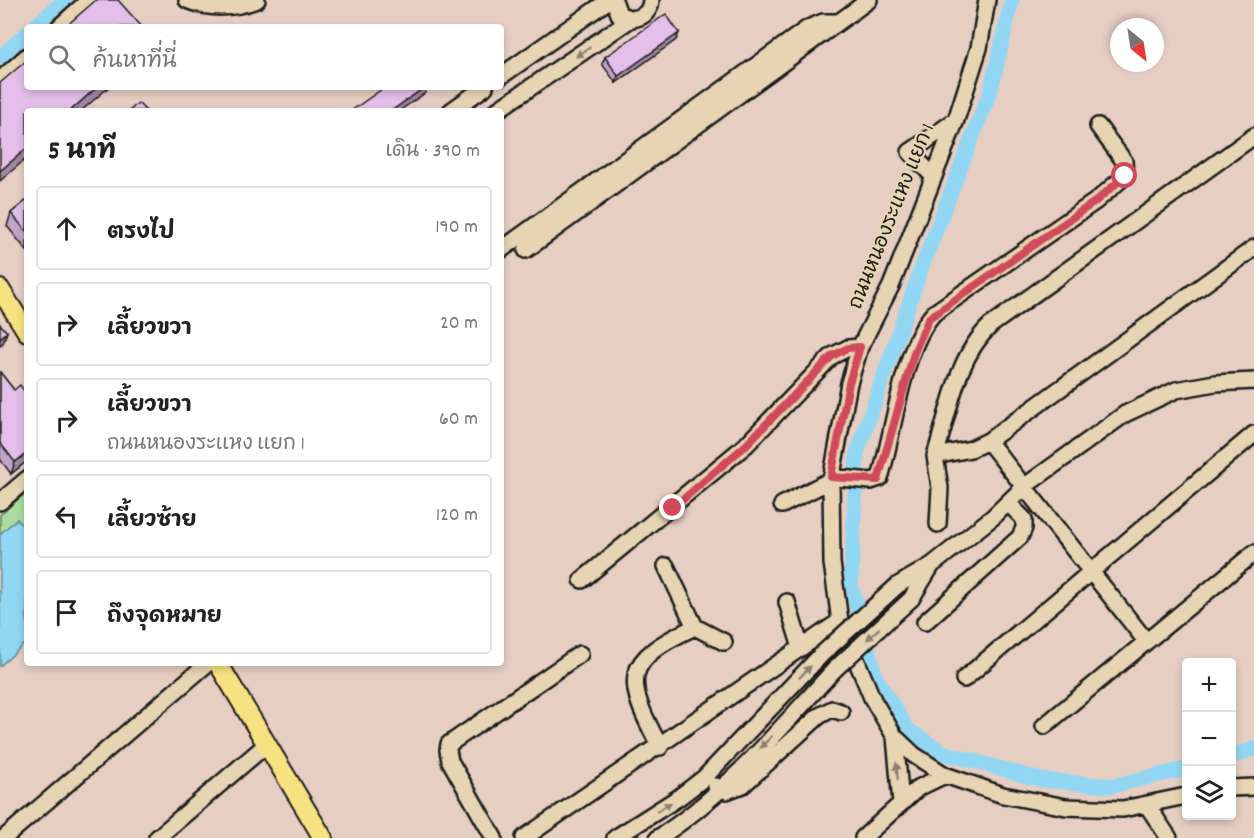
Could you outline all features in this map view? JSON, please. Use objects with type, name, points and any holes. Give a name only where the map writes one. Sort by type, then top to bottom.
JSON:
[{"type":"main road","points":[[0,289],[24,327]]},
{"type":"main road","points":[[220,666],[323,838]]},
{"type":"street","points":[[62,24],[89,0]]},
{"type":"street","points":[[187,0],[215,8],[243,5],[257,0]]},
{"type":"street","points":[[504,74],[609,0]]},
{"type":"street","points":[[614,0],[620,14],[631,19]]},
{"type":"street","points":[[526,250],[869,0]]},
{"type":"street","name":"ถนนหนองระแหง แยก 1","points":[[987,0],[979,48],[956,120],[891,286],[860,347],[849,383],[831,479],[832,563],[840,621],[873,700],[895,737],[914,755],[945,775],[1003,795],[1066,807],[1123,809],[1182,797]]},
{"type":"street","points":[[500,108],[631,19],[644,16],[654,2]]},
{"type":"street","points":[[504,248],[808,28],[823,22],[839,21]]},
{"type":"street","points":[[0,80],[24,59]]},
{"type":"street","points":[[455,108],[481,90]]},
{"type":"street","points":[[933,176],[909,152],[956,120]]},
{"type":"street","points":[[782,505],[831,479],[878,480],[897,405],[914,353],[929,318],[1096,201],[1125,176],[1124,161],[1098,126]]},
{"type":"street","points":[[938,524],[940,488],[935,456],[966,356],[977,338],[991,325],[1254,136]]},
{"type":"street","points":[[935,456],[971,449],[988,441],[1254,248]]},
{"type":"street","points":[[582,580],[746,445],[832,356],[848,348],[860,347]]},
{"type":"street","points":[[615,838],[678,798],[704,778],[822,654],[898,585],[932,565],[1025,486],[1125,414],[1176,390],[1215,383],[1254,381]]},
{"type":"street","points":[[964,679],[1254,434]]},
{"type":"street","points":[[988,441],[1146,641]]},
{"type":"street","points":[[0,501],[24,481]]},
{"type":"street","points":[[925,622],[1020,537],[1024,528],[1024,519],[1008,502]]},
{"type":"street","points":[[1044,726],[1254,553]]},
{"type":"street","points":[[658,838],[681,824],[721,789],[835,669],[911,599],[932,565]]},
{"type":"street","points":[[666,566],[695,627],[724,642]]},
{"type":"street","points":[[787,602],[801,648]]},
{"type":"street","points":[[524,838],[660,747],[840,621]]},
{"type":"street","points":[[660,747],[636,698],[633,684],[635,672],[645,657],[664,642],[695,627]]},
{"type":"street","points":[[494,838],[450,761],[449,744],[580,654]]},
{"type":"street","points":[[4,838],[205,666]]},
{"type":"street","points":[[704,778],[721,789],[734,790],[743,785],[819,716],[832,709],[841,712]]},
{"type":"street","points":[[895,737],[901,803]]},
{"type":"street","points":[[157,838],[267,744]]},
{"type":"street","points":[[863,838],[918,788],[945,775]]},
{"type":"street","points":[[1236,788],[1254,787]]},
{"type":"street","points":[[1147,805],[1169,838]]},
{"type":"green space","points":[[24,495],[24,528],[17,519],[0,534],[0,515]]},
{"type":"water","points":[[17,519],[24,528],[24,645],[0,666],[0,534]]},
{"type":"building","points":[[96,0],[118,0],[139,24],[68,24]]},
{"type":"building","points":[[666,14],[679,33],[618,76],[605,57]]},
{"type":"building","points":[[24,63],[24,90],[94,90],[73,108],[24,108],[24,151],[0,171],[0,83]]},
{"type":"building","points":[[381,90],[421,90],[395,108],[355,108]]},
{"type":"building","points":[[138,103],[143,108],[132,108]]},
{"type":"building","points":[[24,202],[24,228],[11,213]]},
{"type":"building","points":[[0,324],[7,332],[0,338]]},
{"type":"building","points":[[0,372],[14,390],[20,385],[24,391],[24,455],[15,462],[0,443]]},
{"type":"waterway","points":[[37,24],[65,0]]},
{"type":"waterway","points":[[1012,0],[991,89],[921,269],[857,453],[851,585],[876,678],[907,729],[942,752],[1041,780],[1111,786],[1182,770]]},
{"type":"waterway","points":[[0,57],[24,36]]},
{"type":"waterway","points":[[1236,755],[1254,749]]},
{"type":"route","points":[[673,508],[746,445],[832,356],[848,348],[860,347],[849,383],[831,477],[878,480],[897,405],[914,353],[929,318],[1096,201],[1125,176]]}]
